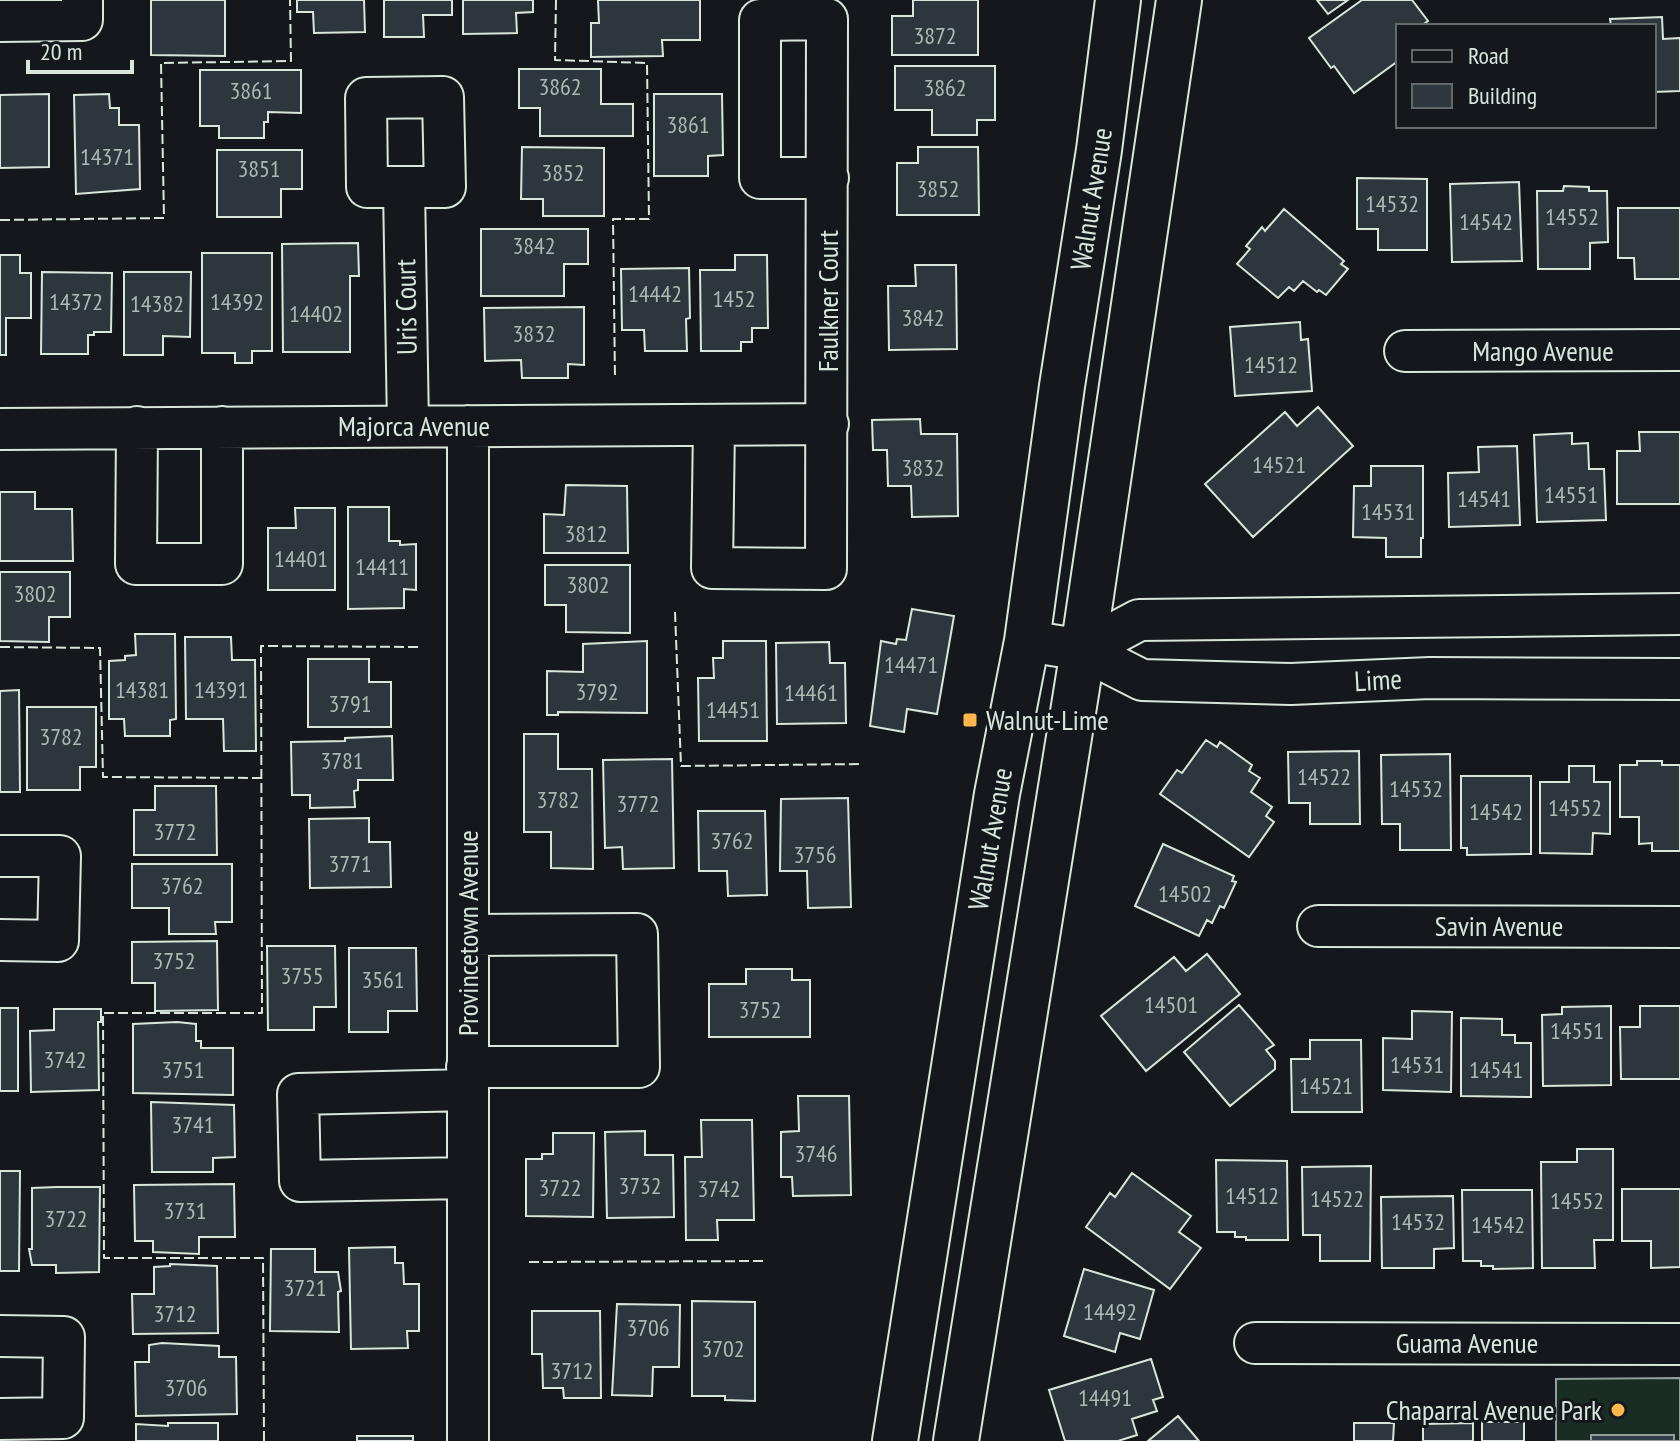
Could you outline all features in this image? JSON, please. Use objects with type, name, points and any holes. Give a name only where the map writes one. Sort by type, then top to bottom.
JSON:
[{"type":"main road","name":"Walnut Avenue","points":[[895,1441],[997,794],[1027,641],[1118,0]]},
{"type":"main road","points":[[956,1441],[1083,650],[1179,0]]},
{"type":"street","points":[[0,21],[82,20],[82,0]]},
{"type":"street","name":"Faulkner Court","points":[[714,425],[712,568],[826,569],[828,178]]},
{"type":"street","name":"Uris Court","points":[[404,187],[408,426]]},
{"type":"street","name":"Mango Avenue","points":[[1405,351],[1680,350]]},
{"type":"street","name":"Majorca Avenue","points":[[0,429],[828,424]]},
{"type":"street","name":"Provincetown Avenue","points":[[468,426],[468,1441]]},
{"type":"street","points":[[137,427],[136,564],[222,564],[222,427]]},
{"type":"street","points":[[1083,650],[1139,620],[1680,614]]},
{"type":"street","name":"Lime","points":[[1027,641],[1083,650],[1142,680],[1291,684],[1430,678],[1680,679]]},
{"type":"street","points":[[0,856],[60,856],[58,941],[0,940]]},
{"type":"street","name":"Savin Avenue","points":[[1318,926],[1680,927]]},
{"type":"street","points":[[467,1178],[300,1181],[298,1094],[639,1067],[637,934],[468,935]]},
{"type":"street","points":[[0,1336],[64,1337],[63,1418],[0,1419]]},
{"type":"street","name":"Guama Avenue","points":[[1255,1343],[1680,1344]]},
{"type":"green space","name":"Chaparral Avenue Park","points":[[1680,1378],[1680,1441],[1556,1441],[1556,1379]]},
{"type":"water","points":[[1591,1435],[1674,1435],[1674,1441],[1591,1441]]},
{"type":"building","points":[[151,0],[225,0],[225,56],[151,55]]},
{"type":"building","points":[[297,0],[364,0],[365,32],[314,33],[313,12],[297,12]]},
{"type":"building","points":[[384,0],[452,0],[452,15],[423,15],[424,37],[384,37]]},
{"type":"building","points":[[463,0],[533,0],[533,12],[516,13],[517,33],[463,34]]},
{"type":"building","points":[[598,0],[700,0],[700,40],[662,40],[663,56],[591,57],[591,23],[599,23]]},
{"type":"building","points":[[913,0],[978,0],[978,55],[892,55],[892,16],[913,16]]},
{"type":"building","points":[[1317,0],[1348,0],[1328,14]]},
{"type":"building","points":[[1362,0],[1412,0],[1428,21],[1424,24],[1396,24],[1396,62],[1354,93],[1309,38]]},
{"type":"building","points":[[1662,17],[1663,39],[1680,38],[1680,91],[1656,92],[1656,24],[1611,24],[1610,19]]},
{"type":"building","points":[[895,66],[995,66],[995,120],[977,120],[977,135],[932,135],[932,110],[895,110]]},
{"type":"building","points":[[519,69],[601,69],[601,104],[633,104],[633,136],[540,136],[540,108],[519,108]]},
{"type":"building","points":[[200,70],[301,70],[301,113],[268,112],[268,122],[264,122],[264,138],[219,138],[219,126],[200,126]]},
{"type":"building","points":[[49,94],[49,167],[0,168],[0,95]]},
{"type":"building","points":[[109,94],[110,108],[119,108],[119,125],[139,125],[140,189],[76,194],[74,95]]},
{"type":"building","points":[[654,94],[722,94],[723,155],[708,156],[708,176],[654,176]]},
{"type":"building","points":[[522,147],[604,148],[604,216],[543,216],[543,199],[521,199]]},
{"type":"building","points":[[918,147],[978,147],[979,215],[897,215],[897,163],[918,163]]},
{"type":"building","points":[[217,150],[302,150],[302,189],[281,189],[281,217],[217,217]]},
{"type":"building","points":[[1357,178],[1427,179],[1427,250],[1378,250],[1378,229],[1357,229]]},
{"type":"building","points":[[1519,182],[1522,261],[1452,262],[1450,184]]},
{"type":"building","points":[[1564,186],[1607,191],[1608,242],[1590,243],[1590,269],[1538,269],[1537,191],[1563,191]]},
{"type":"building","points":[[1618,208],[1680,208],[1680,279],[1635,279],[1634,258],[1618,258]]},
{"type":"building","points":[[1284,209],[1344,261],[1341,264],[1348,269],[1326,295],[1303,281],[1294,291],[1289,287],[1278,298],[1237,264],[1250,249],[1246,246],[1262,227],[1265,231]]},
{"type":"building","points":[[481,229],[588,229],[588,264],[564,264],[564,296],[481,296]]},
{"type":"building","points":[[358,243],[359,276],[350,276],[350,352],[283,352],[282,244]]},
{"type":"building","points":[[202,253],[272,253],[272,351],[252,351],[252,363],[235,363],[235,353],[202,353]]},
{"type":"building","points":[[0,255],[20,255],[20,273],[31,273],[31,318],[6,318],[6,355],[0,355]]},
{"type":"building","points":[[735,255],[767,255],[768,328],[752,328],[752,342],[741,342],[741,351],[701,351],[700,270],[735,270]]},
{"type":"building","points":[[915,265],[956,265],[957,349],[889,350],[888,286],[916,286]]},
{"type":"building","points":[[689,268],[687,351],[645,351],[644,330],[622,330],[621,269]]},
{"type":"building","points":[[42,272],[112,273],[111,332],[88,335],[88,354],[41,354]]},
{"type":"building","points":[[124,272],[191,272],[190,337],[163,336],[163,355],[124,355]]},
{"type":"building","points":[[584,307],[584,365],[568,364],[568,378],[522,378],[521,360],[485,361],[484,308]]},
{"type":"building","points":[[1300,322],[1301,340],[1308,339],[1312,391],[1235,396],[1230,327]]},
{"type":"building","points":[[1318,407],[1353,446],[1253,537],[1205,484],[1285,412],[1297,426]]},
{"type":"building","points":[[920,419],[921,434],[957,434],[958,516],[912,517],[911,486],[888,486],[887,450],[873,450],[872,420]]},
{"type":"building","points":[[1639,432],[1680,432],[1680,504],[1617,504],[1617,451],[1640,451]]},
{"type":"building","points":[[1572,433],[1572,444],[1588,443],[1589,469],[1604,469],[1606,520],[1537,522],[1534,435]]},
{"type":"building","points":[[1517,446],[1520,525],[1449,527],[1448,473],[1479,472],[1478,447]]},
{"type":"building","points":[[1371,466],[1423,466],[1421,557],[1386,557],[1386,538],[1353,537],[1354,486],[1371,486]]},
{"type":"building","points":[[566,485],[627,486],[628,553],[544,553],[544,514],[564,515]]},
{"type":"building","points":[[0,492],[35,492],[35,509],[72,509],[73,561],[0,561]]},
{"type":"building","points":[[348,507],[389,507],[389,541],[400,541],[400,545],[416,544],[416,590],[404,589],[404,608],[348,609]]},
{"type":"building","points":[[295,508],[335,508],[335,590],[268,590],[268,528],[296,528]]},
{"type":"building","points":[[545,565],[630,565],[630,633],[566,632],[566,605],[545,605]]},
{"type":"building","points":[[0,572],[70,572],[70,617],[49,617],[49,642],[0,641]]},
{"type":"building","points":[[912,609],[954,616],[937,714],[907,709],[904,732],[870,726],[881,641],[896,644],[897,639],[906,640]]},
{"type":"building","points":[[135,634],[175,634],[176,719],[170,720],[170,736],[125,736],[124,719],[109,719],[109,661],[125,660],[125,656],[136,655]]},
{"type":"building","points":[[185,637],[231,637],[232,660],[255,660],[256,751],[224,751],[223,719],[186,719]]},
{"type":"building","points":[[647,641],[647,713],[558,712],[558,715],[547,715],[547,671],[583,672],[583,644]]},
{"type":"building","points":[[723,641],[766,641],[767,741],[699,741],[698,678],[714,678],[713,658],[723,658]]},
{"type":"building","points":[[829,642],[830,663],[845,663],[846,723],[777,724],[776,643]]},
{"type":"building","points":[[308,659],[369,659],[369,682],[391,682],[391,727],[308,727]]},
{"type":"building","points":[[19,690],[20,792],[0,792],[0,691]]},
{"type":"building","points":[[27,707],[96,707],[96,767],[80,767],[80,790],[27,790]]},
{"type":"building","points":[[524,734],[558,734],[558,769],[592,769],[593,869],[551,868],[551,832],[524,832]]},
{"type":"building","points":[[392,736],[393,780],[358,780],[358,790],[354,791],[355,807],[310,808],[310,795],[292,795],[291,742]]},
{"type":"building","points":[[1206,740],[1217,747],[1220,742],[1252,765],[1249,771],[1260,778],[1251,792],[1272,807],[1266,816],[1274,822],[1249,857],[1160,794],[1177,770],[1182,773]]},
{"type":"building","points":[[1359,751],[1360,824],[1310,824],[1310,803],[1289,803],[1288,752]]},
{"type":"building","points":[[1450,754],[1451,850],[1400,850],[1400,824],[1382,824],[1381,755]]},
{"type":"building","points":[[672,759],[674,868],[623,869],[622,847],[605,848],[603,760]]},
{"type":"building","points":[[1637,761],[1680,765],[1680,851],[1652,851],[1652,843],[1639,844],[1639,817],[1620,817],[1620,765],[1637,765]]},
{"type":"building","points":[[1569,766],[1594,766],[1594,782],[1610,782],[1610,834],[1593,833],[1592,854],[1540,853],[1540,782],[1569,782]]},
{"type":"building","points":[[1461,776],[1531,776],[1531,854],[1467,855],[1467,848],[1461,848]]},
{"type":"building","points":[[155,786],[216,786],[217,855],[134,855],[134,810],[155,810]]},
{"type":"building","points":[[848,798],[851,907],[808,908],[807,871],[780,871],[781,799]]},
{"type":"building","points":[[698,811],[765,811],[767,895],[728,896],[727,871],[699,871]]},
{"type":"building","points":[[369,818],[369,842],[390,842],[391,887],[310,888],[309,819]]},
{"type":"building","points":[[1163,844],[1234,876],[1232,881],[1236,882],[1224,908],[1220,906],[1212,923],[1207,920],[1199,936],[1135,906]]},
{"type":"building","points":[[132,864],[232,864],[232,922],[215,922],[216,934],[169,934],[169,908],[132,908]]},
{"type":"building","points":[[217,941],[218,1010],[155,1011],[155,983],[132,983],[132,942]]},
{"type":"building","points":[[267,946],[335,946],[336,1007],[314,1007],[314,1030],[268,1030]]},
{"type":"building","points":[[349,948],[416,948],[417,1011],[388,1011],[388,1032],[349,1032]]},
{"type":"building","points":[[1207,954],[1240,994],[1146,1071],[1101,1016],[1174,957],[1186,971]]},
{"type":"building","points":[[746,969],[792,969],[792,980],[810,980],[810,1037],[709,1037],[709,984],[746,984]]},
{"type":"building","points":[[1239,1005],[1274,1045],[1266,1050],[1275,1061],[1275,1069],[1230,1106],[1184,1052]]},
{"type":"building","points":[[1611,1006],[1611,1085],[1543,1086],[1542,1015],[1562,1014],[1562,1007]]},
{"type":"building","points":[[1640,1006],[1680,1006],[1680,1079],[1621,1079],[1620,1027],[1640,1027]]},
{"type":"building","points":[[0,1008],[18,1008],[18,1091],[0,1091]]},
{"type":"building","points":[[54,1009],[101,1009],[101,1022],[98,1022],[99,1090],[31,1092],[30,1031],[54,1030]]},
{"type":"building","points":[[1412,1011],[1452,1012],[1451,1092],[1383,1090],[1383,1038],[1412,1039]]},
{"type":"building","points":[[1461,1018],[1502,1019],[1502,1035],[1515,1035],[1515,1043],[1531,1043],[1531,1097],[1461,1096]]},
{"type":"building","points":[[133,1024],[196,1024],[196,1041],[201,1041],[201,1048],[233,1048],[233,1095],[133,1093]]},
{"type":"building","points":[[1310,1040],[1361,1040],[1362,1112],[1292,1112],[1291,1059],[1310,1059]]},
{"type":"building","points":[[798,1096],[849,1096],[851,1195],[793,1196],[792,1177],[781,1177],[781,1132],[799,1131]]},
{"type":"building","points":[[151,1102],[234,1105],[235,1157],[213,1158],[213,1172],[152,1172]]},
{"type":"building","points":[[701,1120],[752,1120],[754,1220],[717,1220],[718,1240],[686,1240],[685,1157],[702,1157]]},
{"type":"building","points":[[645,1131],[645,1155],[673,1155],[674,1217],[607,1218],[605,1132]]},
{"type":"building","points":[[553,1133],[594,1133],[593,1217],[526,1216],[526,1159],[542,1159],[542,1154],[553,1154]]},
{"type":"building","points":[[1577,1149],[1613,1149],[1613,1240],[1594,1240],[1595,1268],[1542,1268],[1541,1162],[1577,1162]]},
{"type":"building","points":[[1216,1160],[1287,1161],[1288,1240],[1246,1240],[1246,1237],[1235,1237],[1235,1232],[1217,1232]]},
{"type":"building","points":[[1371,1166],[1370,1261],[1320,1261],[1320,1235],[1303,1235],[1302,1167]]},
{"type":"building","points":[[0,1171],[20,1171],[19,1271],[0,1271]]},
{"type":"building","points":[[1132,1173],[1191,1216],[1179,1232],[1201,1248],[1170,1289],[1086,1227],[1110,1193],[1115,1197]]},
{"type":"building","points":[[234,1184],[235,1237],[199,1237],[199,1254],[153,1252],[153,1241],[135,1241],[134,1185]]},
{"type":"building","points":[[100,1187],[99,1272],[56,1273],[56,1265],[32,1265],[29,1249],[32,1249],[32,1188]]},
{"type":"building","points":[[1622,1189],[1680,1189],[1680,1267],[1651,1268],[1651,1241],[1622,1241]]},
{"type":"building","points":[[1462,1190],[1532,1190],[1533,1268],[1493,1269],[1493,1266],[1481,1266],[1481,1261],[1463,1261]]},
{"type":"building","points":[[1453,1196],[1454,1248],[1434,1249],[1434,1268],[1382,1268],[1381,1197]]},
{"type":"building","points":[[395,1247],[395,1263],[403,1263],[404,1284],[419,1284],[419,1331],[407,1331],[408,1348],[351,1349],[349,1248]]},
{"type":"building","points":[[271,1249],[315,1249],[315,1272],[338,1272],[341,1291],[338,1292],[339,1332],[270,1331]]},
{"type":"building","points":[[170,1264],[217,1266],[218,1333],[133,1334],[132,1294],[154,1294],[154,1267]]},
{"type":"building","points":[[1084,1269],[1154,1290],[1140,1339],[1120,1333],[1115,1352],[1064,1336]]},
{"type":"building","points":[[692,1301],[755,1302],[755,1401],[725,1400],[725,1396],[692,1396]]},
{"type":"building","points":[[617,1304],[680,1305],[679,1367],[653,1367],[652,1396],[612,1395]]},
{"type":"building","points":[[532,1311],[600,1311],[601,1398],[564,1398],[563,1388],[543,1388],[542,1354],[532,1354]]},
{"type":"building","points":[[149,1345],[219,1346],[219,1357],[236,1357],[237,1414],[136,1416],[135,1362],[149,1362]]},
{"type":"building","points":[[1151,1359],[1163,1397],[1153,1400],[1157,1411],[1132,1419],[1137,1435],[1118,1441],[1065,1441],[1049,1390]]},
{"type":"building","points":[[1178,1416],[1199,1441],[1148,1441]]},
{"type":"building","points":[[1482,1422],[1524,1422],[1524,1441],[1482,1441]]},
{"type":"building","points":[[168,1423],[218,1423],[218,1441],[136,1441],[136,1424],[168,1426]]},
{"type":"building","points":[[1354,1423],[1394,1423],[1393,1441],[1354,1441]]},
{"type":"building","points":[[1473,1423],[1473,1441],[1423,1441],[1423,1424]]},
{"type":"building","points":[[357,1436],[413,1436],[413,1441],[357,1441]]},
{"type":"fence","points":[[0,220],[164,218],[161,63],[291,61],[290,0]]},
{"type":"fence","points":[[556,0],[555,60],[647,63],[649,219],[613,219],[615,378]]},
{"type":"fence","points":[[675,612],[681,766],[862,764]]},
{"type":"fence","points":[[264,1441],[263,1258],[104,1258],[103,1013],[262,1013],[261,646],[421,647]]},
{"type":"fence","points":[[0,647],[100,648],[103,777],[261,778]]},
{"type":"fence","points":[[529,1262],[765,1261]]},
{"type":"place","name":"Walnut-Lime","points":[[970,720]]},
{"type":"place","name":"Chaparral Avenue Park","points":[[1618,1410]]}]
